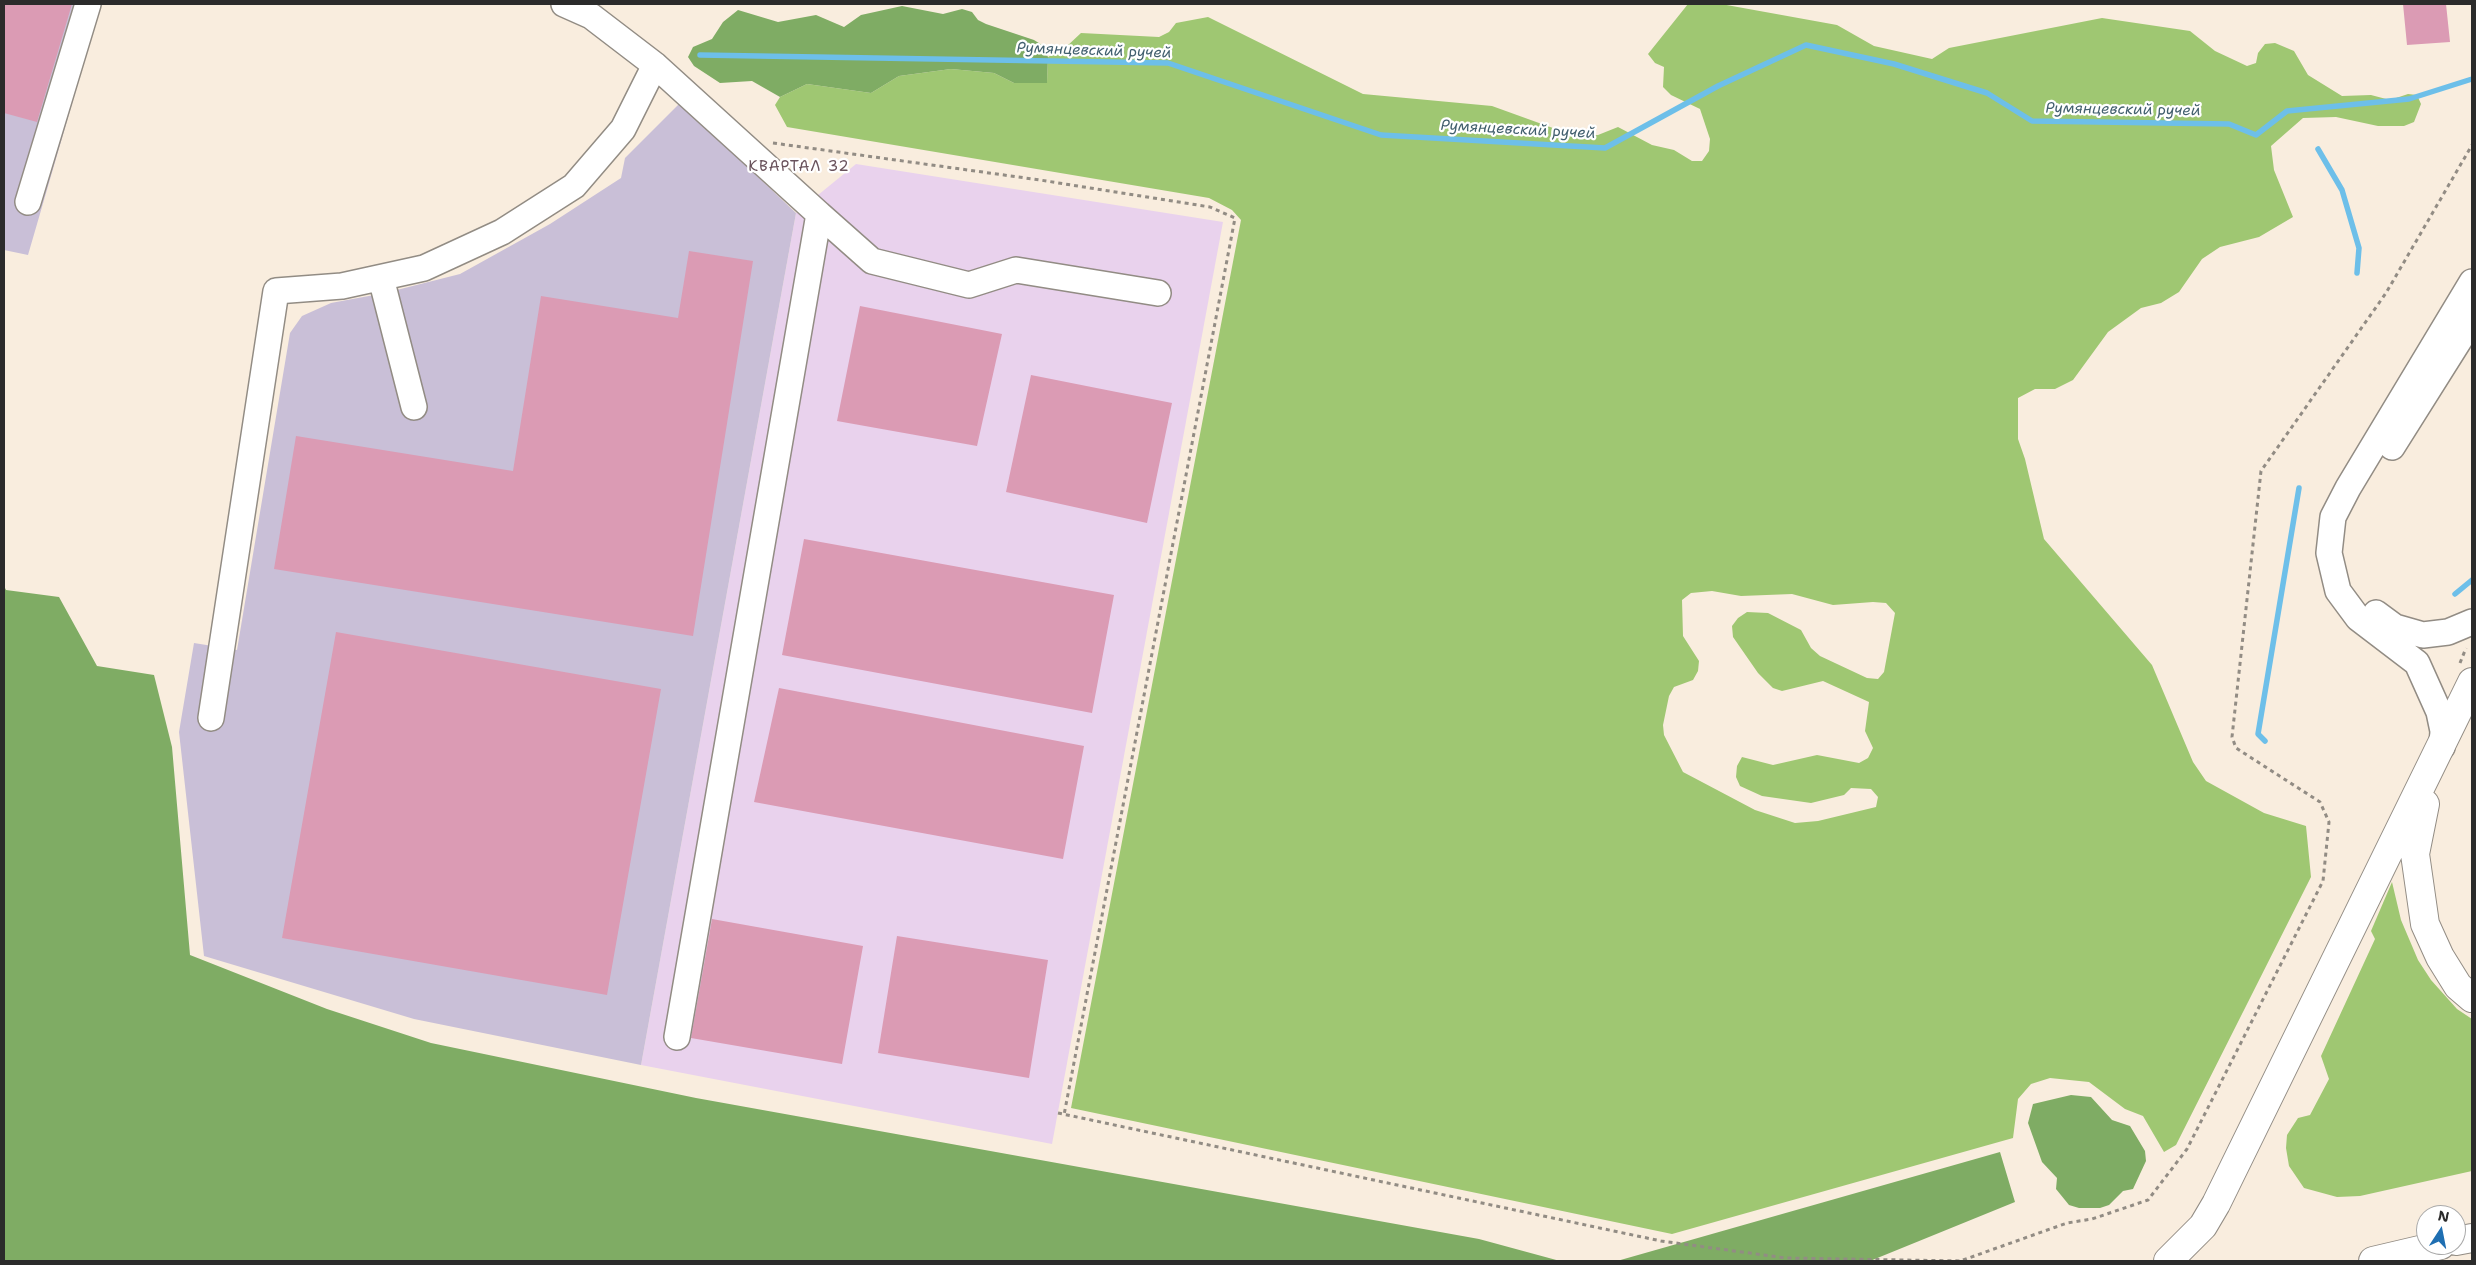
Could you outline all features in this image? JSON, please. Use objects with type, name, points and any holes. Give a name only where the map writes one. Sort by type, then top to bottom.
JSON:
[{"type":"main road","points":[[2168,1261],[2203,1226],[2216,1204],[2442,747],[2472,682]]},
{"type":"main road","points":[[2472,709],[2424,807],[2415,854],[2425,924],[2440,957],[2458,986],[2472,998]]},
{"type":"main road","points":[[2373,1261],[2416,1251]]},
{"type":"street","points":[[28,202],[88,4]]},
{"type":"street","points":[[564,4],[591,16],[655,65],[872,261],[969,285],[1016,270],[1158,293]]},
{"type":"street","points":[[211,718],[276,291],[342,286],[424,268],[502,232],[574,186],[623,129],[655,65]]},
{"type":"street","points":[[677,1037],[819,214]]},
{"type":"street","points":[[381,278],[414,407]]},
{"type":"street","points":[[2442,747],[2443,731],[2439,712],[2417,663],[2358,618],[2338,591],[2329,553],[2333,517],[2348,488],[2472,282]]},
{"type":"street","points":[[2472,320],[2363,494],[2349,523],[2344,552],[2353,585],[2370,609],[2395,627],[2423,634],[2448,632],[2472,622]]},
{"type":"path","points":[[736,138],[1040,180],[1210,207],[1235,218],[1064,1115]]},
{"type":"path","points":[[1058,1114],[1661,1241],[1786,1258],[1963,1261],[2067,1224],[2092,1219],[2148,1200],[2187,1149],[2323,881],[2329,822],[2320,802],[2236,748],[2232,737],[2260,471],[2386,293],[2472,145]]},
{"type":"shaded area","points":[[4,4],[101,4],[28,255],[4,250]]},
{"type":"shaded area","name":"КВАРТАЛ 32","points":[[680,103],[796,213],[641,1065],[414,1019],[204,956],[179,732],[194,643],[237,650],[290,333],[302,316],[331,303],[385,293],[460,274],[550,224],[621,178],[625,158]]},
{"type":"shaded area","points":[[856,164],[1223,222],[1052,1144],[641,1065],[796,213]]},
{"type":"green space","points":[[1688,4],[1721,4],[1837,25],[1874,46],[1932,59],[1949,48],[2102,18],[2190,31],[2215,51],[2247,66],[2256,63],[2258,53],[2265,44],[2275,43],[2294,51],[2308,75],[2342,96],[2371,95],[2390,100],[2408,94],[2417,95],[2421,104],[2414,122],[2404,126],[2378,126],[2336,117],[2303,118],[2271,146],[2274,170],[2293,217],[2259,237],[2220,247],[2202,259],[2179,292],[2161,303],[2141,308],[2108,332],[2073,380],[2055,389],[2035,389],[2018,398],[2018,439],[2025,459],[2044,539],[2152,665],[2193,762],[2206,781],[2264,813],[2306,826],[2311,877],[2176,1145],[2164,1152],[2143,1116],[2125,1109],[2089,1082],[2050,1078],[2031,1084],[2018,1099],[2013,1138],[1672,1234],[1071,1108],[1241,220],[1232,210],[1209,198],[787,127],[775,105],[780,97],[807,84],[871,93],[899,76],[951,69],[994,73],[1014,83],[1047,82],[1048,57],[1066,47],[1081,33],[1159,37],[1169,32],[1176,23],[1208,17],[1363,94],[1492,106],[1575,136],[1598,135],[1618,127],[1652,145],[1674,150],[1692,161],[1702,161],[1709,151],[1710,139],[1700,109],[1671,95],[1663,87],[1664,67],[1655,63],[1648,54]],"holes":[[[1712,591],[1741,596],[1792,594],[1833,605],[1886,603],[1895,613],[1884,672],[1878,679],[1867,678],[1820,656],[1811,648],[1801,630],[1768,613],[1747,612],[1738,618],[1732,626],[1733,637],[1758,673],[1773,688],[1782,691],[1823,681],[1869,702],[1865,731],[1873,748],[1868,758],[1859,763],[1817,755],[1773,765],[1742,757],[1737,766],[1736,777],[1740,786],[1762,796],[1811,803],[1844,795],[1851,788],[1871,789],[1878,797],[1876,807],[1818,821],[1795,823],[1755,810],[1683,772],[1664,735],[1663,725],[1669,696],[1674,687],[1693,680],[1698,671],[1699,661],[1683,636],[1682,600],[1691,593]]]},
{"type":"green space","points":[[902,6],[943,14],[962,9],[972,12],[978,20],[986,24],[1034,40],[1042,45],[1048,57],[1047,83],[1014,83],[994,73],[951,69],[899,76],[871,93],[807,84],[780,97],[752,81],[720,83],[694,66],[688,57],[693,47],[712,39],[723,22],[738,10],[778,22],[816,15],[844,27],[861,15]]},
{"type":"green space","points":[[4,586],[6,590],[59,597],[97,666],[154,675],[172,747],[190,955],[327,1009],[431,1043],[696,1098],[1479,1239],[1560,1261],[4,1261]]},
{"type":"green space","points":[[2392,882],[2401,920],[2418,960],[2431,980],[2457,1009],[2472,1019],[2472,1171],[2360,1196],[2337,1197],[2304,1188],[2289,1166],[2286,1148],[2287,1135],[2298,1118],[2310,1115],[2329,1079],[2321,1056],[2375,939],[2371,931]]},
{"type":"green space","points":[[2071,1095],[2091,1097],[2112,1120],[2130,1126],[2145,1151],[2146,1161],[2133,1189],[2123,1191],[2109,1205],[2100,1208],[2079,1208],[2069,1205],[2056,1189],[2057,1178],[2042,1162],[2028,1123],[2033,1104]]},
{"type":"green space","points":[[2000,1152],[2015,1202],[1870,1261],[1617,1261]]},
{"type":"building","points":[[4,4],[72,4],[37,122],[4,113]]},
{"type":"building","points":[[2403,4],[2446,4],[2450,42],[2407,45]]},
{"type":"building","points":[[689,251],[753,261],[693,636],[274,569],[296,436],[513,471],[541,296],[678,318]]},
{"type":"building","points":[[860,306],[1002,334],[977,446],[837,421]]},
{"type":"building","points":[[1031,375],[1172,403],[1147,523],[1006,492]]},
{"type":"building","points":[[804,539],[1114,595],[1092,713],[782,655]]},
{"type":"building","points":[[336,632],[661,689],[607,995],[282,938]]},
{"type":"building","points":[[779,688],[1084,746],[1063,859],[754,802]]},
{"type":"building","points":[[712,919],[863,946],[842,1064],[691,1038]]},
{"type":"building","points":[[897,936],[1048,960],[1029,1078],[878,1053]]},
{"type":"waterway","name":"Румянцевский ручей","points":[[700,55],[1168,63],[1381,135],[1605,148],[1718,86],[1806,45],[1894,64],[1987,93],[2032,121],[2229,124],[2256,135],[2287,111],[2409,99],[2472,79]]},
{"type":"waterway","points":[[2318,149],[2342,190],[2359,248],[2357,273]]},
{"type":"waterway","points":[[2265,741],[2258,734],[2299,488]]},
{"type":"waterway","points":[[2455,594],[2472,580]]},
{"type":"district","name":"КВАРТАЛ 32","points":[[799,167]]}]
